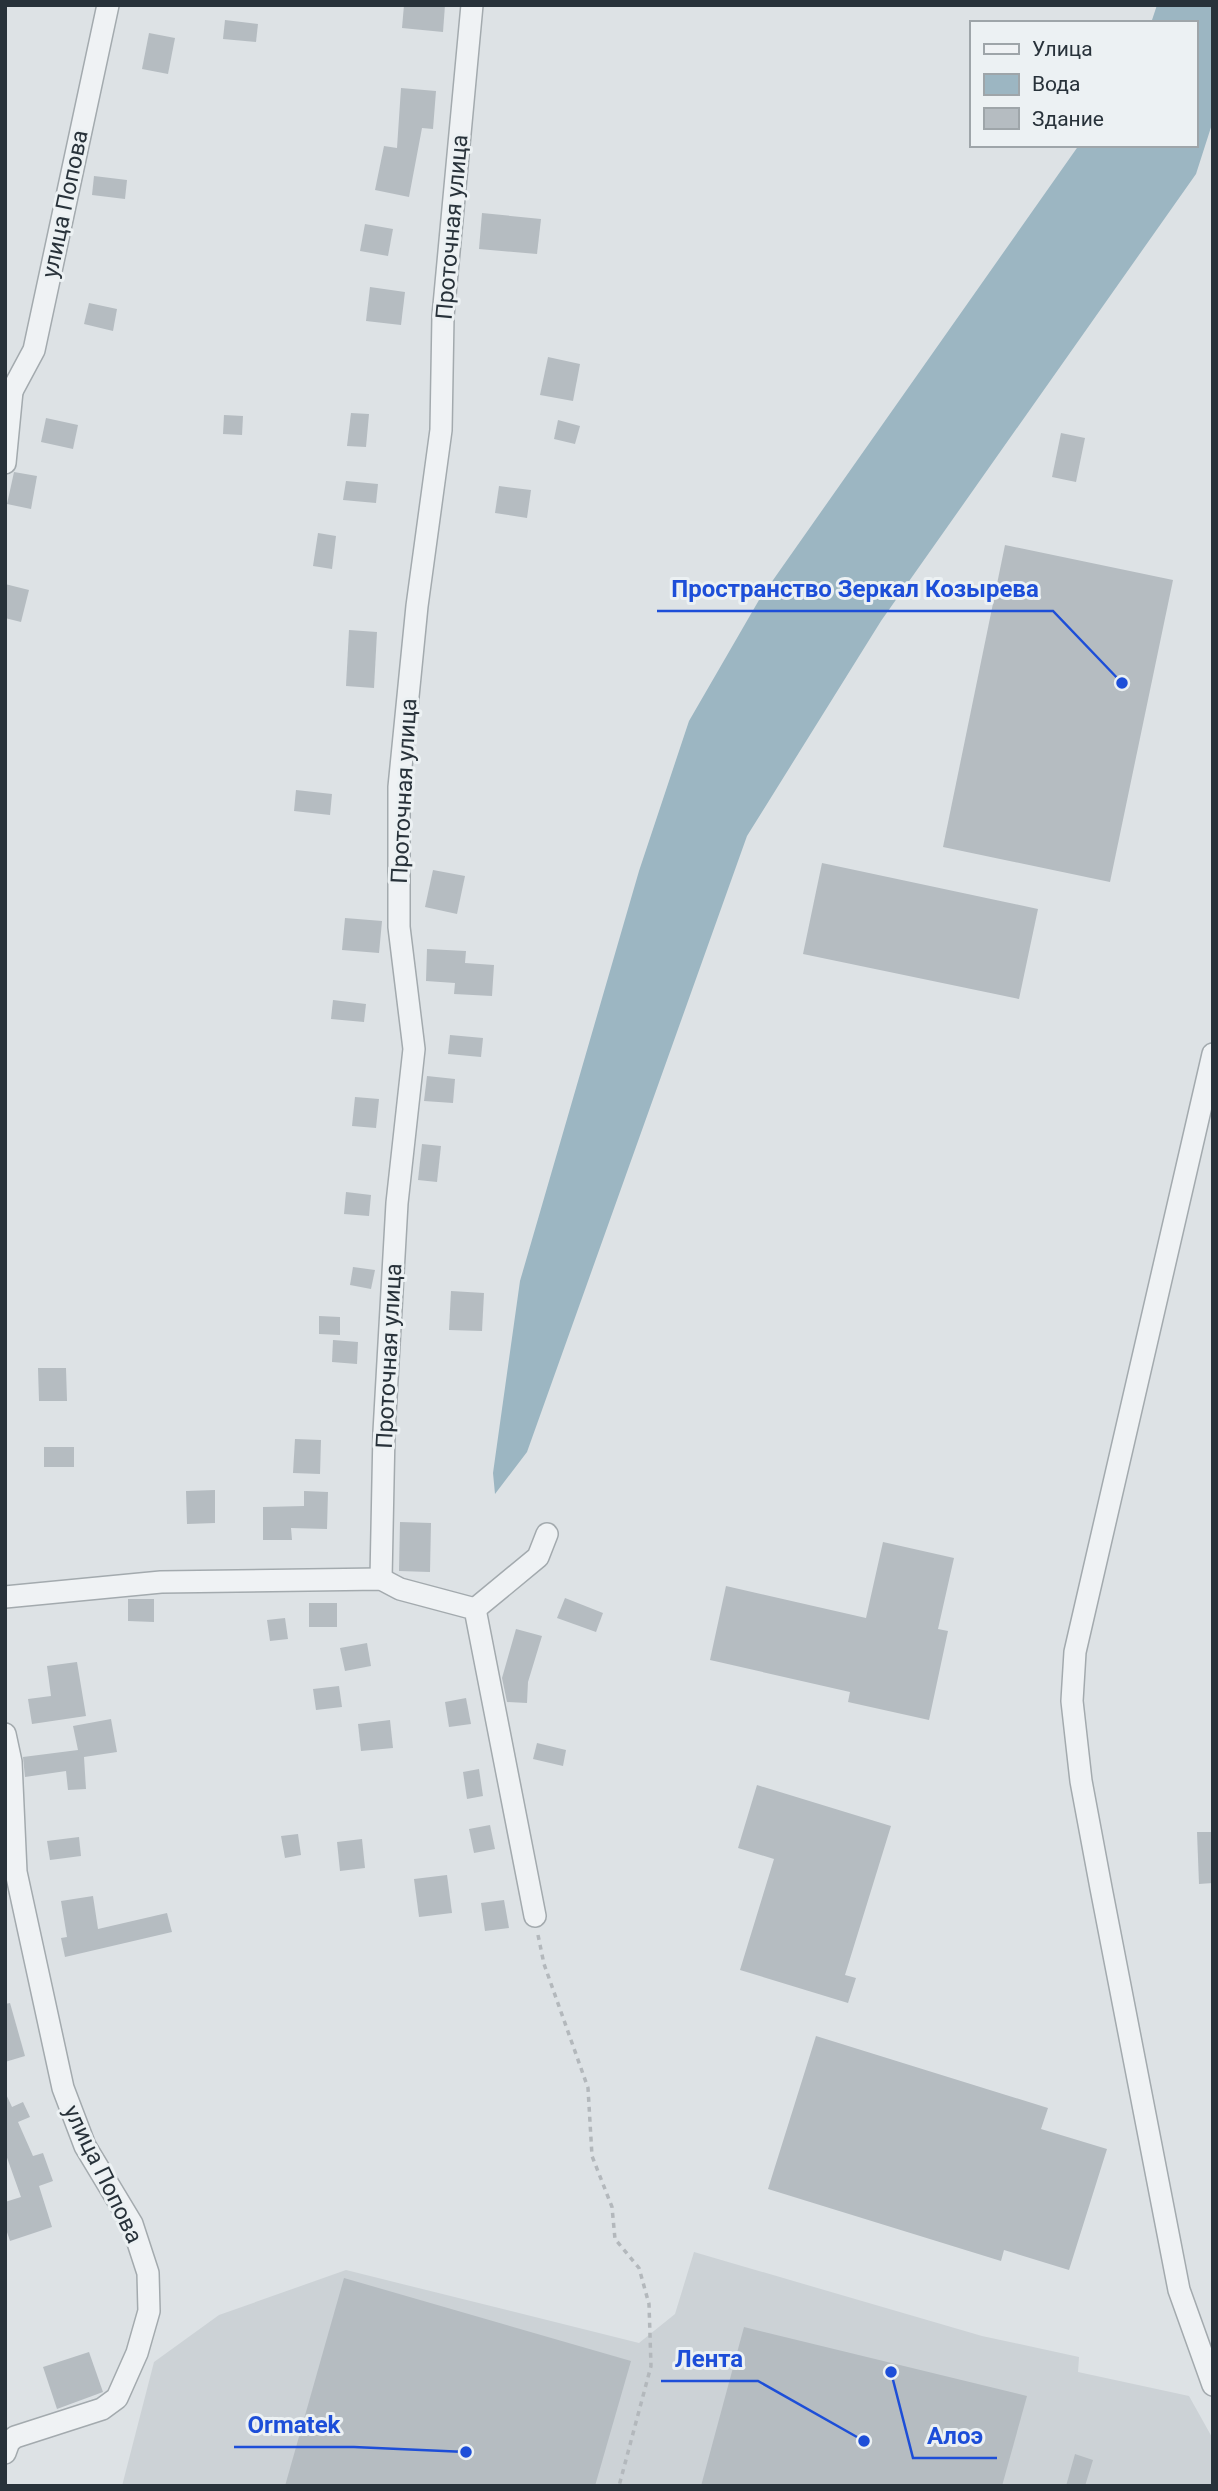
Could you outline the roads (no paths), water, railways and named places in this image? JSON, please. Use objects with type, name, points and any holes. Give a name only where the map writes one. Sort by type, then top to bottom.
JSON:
[{"type":"street","name":"улица Попова","points":[[9,392],[34,350],[108,5]]},
{"type":"street","name":"Проточная улица","points":[[381,1579],[384,1432],[396,1217],[414,1049],[399,928],[400,787],[417,606],[441,430],[443,316],[472,5]]},
{"type":"street","points":[[5,463],[9,392]]},
{"type":"street","points":[[1213,1054],[1075,1652],[1072,1701],[1096,1861],[1179,2290],[1213,2385]]},
{"type":"street","points":[[475,1609],[538,1557],[547,1534]]},
{"type":"street","points":[[5,1597],[161,1582],[381,1579],[400,1589],[475,1609]]},
{"type":"street","points":[[475,1609],[535,1916]]},
{"type":"street","name":"улица Попова","points":[[5,1734],[11,1762],[16,1872],[63,2088],[85,2146],[132,2224],[148,2273],[149,2311],[137,2353],[117,2398],[102,2409],[15,2437],[9,2442],[5,2453]]},
{"type":"water","points":[[1157,5],[1213,5],[1213,121],[1196,174],[881,621],[747,836],[527,1452],[495,1494],[493,1473],[520,1281],[639,871],[689,721],[759,600],[1078,147],[1197,147],[1197,21],[1152,21]]},
{"type":"place","name":"Пространство Зеркал Козырева","points":[[1122,683]]},
{"type":"place","name":"Алоэ","points":[[891,2372]]},
{"type":"place","name":"Лента","points":[[864,2441]]},
{"type":"place","name":"Ormatek","points":[[466,2452]]}]
